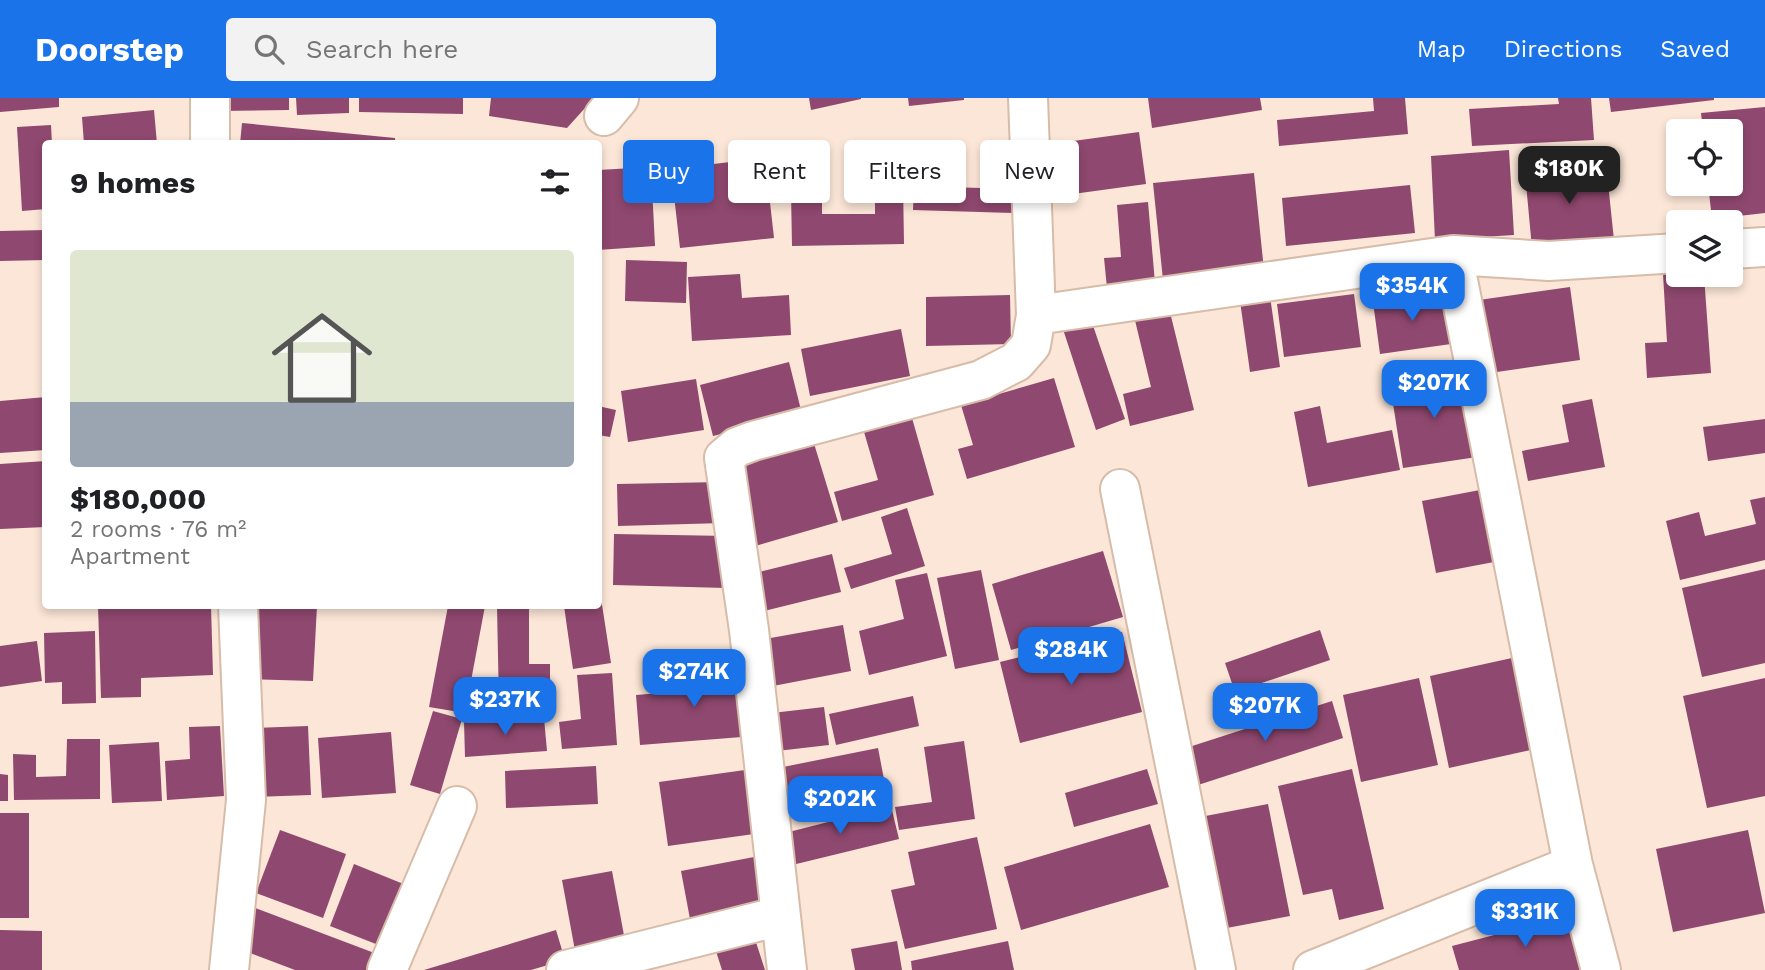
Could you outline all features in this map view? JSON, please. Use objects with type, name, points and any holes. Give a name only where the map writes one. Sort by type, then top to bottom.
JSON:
[{"type":"street","points":[[209,98],[210,140]]},
{"type":"street","points":[[787,970],[749,630],[724,458],[737,447],[753,441],[981,380],[1016,362],[1031,345],[1036,315],[1028,98]]},
{"type":"street","points":[[1743,248],[1765,247]]},
{"type":"street","points":[[1036,315],[1452,255],[1549,261],[1666,254]]},
{"type":"street","points":[[1452,255],[1573,865],[1601,970]]},
{"type":"street","points":[[1120,489],[1216,970]]},
{"type":"street","points":[[229,970],[246,800],[238,609]]},
{"type":"street","points":[[387,970],[457,806]]},
{"type":"street","points":[[1313,970],[1573,865]]},
{"type":"street","points":[[566,970],[780,916]]},
{"type":"building","points":[[0,98],[59,98],[59,107],[0,112]]},
{"type":"building","points":[[220,98],[289,98],[289,110],[220,111]]},
{"type":"building","points":[[296,98],[349,98],[349,113],[297,115]]},
{"type":"building","points":[[359,98],[463,98],[463,114],[359,112]]},
{"type":"building","points":[[491,98],[594,98],[567,128],[489,116]]},
{"type":"building","points":[[809,98],[861,98],[861,99],[811,110]]},
{"type":"building","points":[[908,98],[964,98],[964,100],[909,106]]},
{"type":"building","points":[[1148,98],[1260,98],[1262,110],[1152,128]]},
{"type":"building","points":[[1373,98],[1405,98],[1408,134],[1279,146],[1277,120],[1374,111]]},
{"type":"building","points":[[1558,98],[1591,98],[1594,140],[1472,146],[1469,109],[1559,104]]},
{"type":"building","points":[[1609,98],[1714,98],[1714,100],[1611,112]]},
{"type":"building","points":[[1765,107],[1765,213],[1743,215],[1743,210],[1711,210],[1709,196],[1743,196],[1743,119],[1702,119],[1701,113]]},
{"type":"building","points":[[154,110],[157,140],[84,140],[82,117]]},
{"type":"building","points":[[242,123],[395,138],[395,140],[240,140]]},
{"type":"building","points":[[51,125],[52,140],[42,140],[42,209],[22,211],[17,127]]},
{"type":"building","points":[[1139,132],[1146,184],[1079,193],[1079,140]]},
{"type":"building","points":[[1509,150],[1514,235],[1435,240],[1431,156]]},
{"type":"building","points":[[728,162],[728,203],[770,203],[774,238],[680,248],[675,203],[714,203],[714,164]]},
{"type":"building","points":[[1606,164],[1614,240],[1532,248],[1525,173]]},
{"type":"building","points":[[623,169],[623,203],[653,203],[655,246],[602,250],[602,170]]},
{"type":"building","points":[[1254,173],[1264,270],[1163,280],[1153,183]]},
{"type":"building","points":[[1410,185],[1415,233],[1286,246],[1282,198]]},
{"type":"building","points":[[966,188],[980,188],[980,203],[1013,203],[1013,213],[913,210],[913,203],[966,203]]},
{"type":"building","points":[[1148,202],[1155,283],[1107,288],[1104,258],[1121,257],[1117,205]]},
{"type":"building","points":[[791,203],[822,203],[822,214],[875,214],[875,203],[903,203],[904,244],[792,246]]},
{"type":"building","points":[[42,230],[42,260],[0,261],[0,231]]},
{"type":"building","points":[[626,260],[687,262],[686,303],[625,301]]},
{"type":"building","points":[[740,274],[742,298],[789,295],[791,335],[692,341],[688,277]]},
{"type":"building","points":[[1663,274],[1666,274],[1666,287],[1705,287],[1711,373],[1647,378],[1645,343],[1667,342]]},
{"type":"building","points":[[1570,287],[1580,360],[1490,373],[1479,300]]},
{"type":"building","points":[[1269,289],[1280,367],[1250,372],[1239,294]]},
{"type":"building","points":[[1445,293],[1451,344],[1380,354],[1373,302]]},
{"type":"building","points":[[1354,294],[1361,347],[1284,357],[1277,304]]},
{"type":"building","points":[[1010,295],[1011,344],[926,346],[926,297]]},
{"type":"building","points":[[1168,304],[1194,410],[1130,426],[1123,394],[1151,387],[1133,312]]},
{"type":"building","points":[[1089,314],[1125,419],[1096,430],[1061,323]]},
{"type":"building","points":[[901,329],[910,376],[810,396],[801,349]]},
{"type":"building","points":[[789,362],[802,414],[713,436],[700,385]]},
{"type":"building","points":[[1464,372],[1477,457],[1403,468],[1390,384]]},
{"type":"building","points":[[1054,378],[1075,447],[967,479],[958,449],[973,445],[961,405]]},
{"type":"building","points":[[696,379],[704,430],[628,442],[621,391]]},
{"type":"building","points":[[42,397],[42,450],[0,453],[0,401]]},
{"type":"building","points":[[1592,399],[1605,467],[1528,481],[1522,451],[1569,442],[1562,405]]},
{"type":"building","points":[[1320,406],[1327,443],[1392,430],[1400,470],[1308,487],[1294,412]]},
{"type":"building","points":[[602,407],[616,410],[610,437],[602,436]]},
{"type":"building","points":[[910,411],[934,495],[842,521],[834,492],[878,480],[862,425]]},
{"type":"building","points":[[1765,419],[1765,453],[1708,461],[1703,427]]},
{"type":"building","points":[[812,437],[838,522],[755,546],[730,461]]},
{"type":"building","points":[[42,461],[42,527],[0,529],[0,464]]},
{"type":"building","points":[[722,482],[723,523],[618,526],[617,484]]},
{"type":"building","points":[[1480,490],[1494,562],[1436,573],[1422,501]]},
{"type":"building","points":[[1765,497],[1765,560],[1680,580],[1666,521],[1699,512],[1705,536],[1756,524],[1750,500]]},
{"type":"building","points":[[907,508],[925,566],[851,589],[844,568],[892,554],[881,517]]},
{"type":"building","points":[[614,534],[728,536],[726,588],[613,585]]},
{"type":"building","points":[[1103,551],[1123,617],[1011,650],[992,584]]},
{"type":"building","points":[[832,554],[841,592],[760,612],[751,574]]},
{"type":"building","points":[[1765,569],[1765,663],[1702,677],[1682,588]]},
{"type":"building","points":[[981,570],[999,660],[955,669],[937,578]]},
{"type":"building","points":[[927,573],[947,656],[869,675],[859,631],[904,619],[895,580]]},
{"type":"building","points":[[602,604],[611,663],[573,669],[564,609],[602,609]]},
{"type":"building","points":[[98,609],[211,609],[213,675],[141,678],[141,697],[101,698]]},
{"type":"building","points":[[249,609],[317,609],[313,681],[245,679]]},
{"type":"building","points":[[447,609],[484,609],[465,713],[429,707]]},
{"type":"building","points":[[497,609],[529,609],[529,664],[550,664],[550,705],[499,706]]},
{"type":"building","points":[[843,625],[851,671],[773,686],[765,639]]},
{"type":"building","points":[[1320,630],[1330,660],[1235,692],[1225,663]]},
{"type":"building","points":[[95,631],[96,703],[62,704],[62,682],[45,683],[44,633]]},
{"type":"building","points":[[1122,632],[1142,712],[1020,743],[1000,662]]},
{"type":"building","points":[[37,641],[42,681],[0,687],[0,646]]},
{"type":"building","points":[[736,655],[742,737],[640,745],[636,695],[708,689],[705,658]]},
{"type":"building","points":[[1521,656],[1540,748],[1449,768],[1430,676]]},
{"type":"building","points":[[612,673],[617,745],[562,749],[559,722],[581,719],[577,675]]},
{"type":"building","points":[[1419,678],[1438,765],[1361,782],[1343,695]]},
{"type":"building","points":[[1765,678],[1765,796],[1707,808],[1683,696]]},
{"type":"building","points":[[913,696],[919,726],[836,745],[829,714]]},
{"type":"building","points":[[1332,701],[1343,738],[1198,785],[1186,748]]},
{"type":"building","points":[[824,707],[829,745],[777,751],[772,713]]},
{"type":"building","points":[[433,711],[462,719],[440,794],[410,785]]},
{"type":"building","points":[[544,718],[547,751],[465,757],[464,722]]},
{"type":"building","points":[[220,726],[224,796],[167,800],[165,761],[190,759],[189,727]]},
{"type":"building","points":[[308,726],[311,795],[254,797],[252,728]]},
{"type":"building","points":[[391,732],[396,793],[322,798],[318,738]]},
{"type":"building","points":[[67,739],[100,739],[100,799],[14,800],[13,754],[36,755],[36,777],[66,776]]},
{"type":"building","points":[[964,741],[975,819],[899,830],[895,807],[932,802],[924,747]]},
{"type":"building","points":[[159,742],[162,801],[112,803],[109,745]]},
{"type":"building","points":[[878,748],[887,795],[857,801],[854,782],[779,797],[773,769]]},
{"type":"building","points":[[596,766],[598,804],[506,808],[505,771]]},
{"type":"building","points":[[1147,769],[1158,804],[1074,827],[1065,793]]},
{"type":"building","points":[[1352,769],[1384,909],[1339,920],[1332,889],[1303,895],[1278,786]]},
{"type":"building","points":[[745,770],[754,834],[668,846],[659,782]]},
{"type":"building","points":[[0,774],[8,775],[8,801],[0,801]]},
{"type":"building","points":[[1268,804],[1290,916],[1216,930],[1195,818]]},
{"type":"building","points":[[891,806],[899,839],[788,866],[781,834]]},
{"type":"building","points":[[0,813],[29,813],[29,918],[0,918]]},
{"type":"building","points":[[1150,824],[1169,887],[1021,930],[1004,867]]},
{"type":"building","points":[[280,830],[346,854],[323,918],[256,893]]},
{"type":"building","points":[[1748,830],[1765,913],[1673,932],[1656,849]]},
{"type":"building","points":[[977,837],[997,929],[905,949],[891,890],[915,885],[908,852]]},
{"type":"building","points":[[754,857],[763,905],[690,919],[681,871]]},
{"type":"building","points":[[354,864],[406,885],[381,946],[330,926]]},
{"type":"building","points":[[612,871],[626,946],[576,956],[562,880]]},
{"type":"building","points":[[250,906],[377,954],[370,970],[295,970],[234,947]]},
{"type":"building","points":[[1571,915],[1585,970],[1459,970],[1452,946]]},
{"type":"building","points":[[0,930],[42,931],[42,970],[0,970]]},
{"type":"building","points":[[556,930],[565,960],[531,970],[424,970]]},
{"type":"building","points":[[753,933],[765,970],[722,970],[714,945]]},
{"type":"building","points":[[897,941],[902,970],[855,970],[851,949]]},
{"type":"building","points":[[1008,941],[1014,970],[912,970],[911,961]]}]
